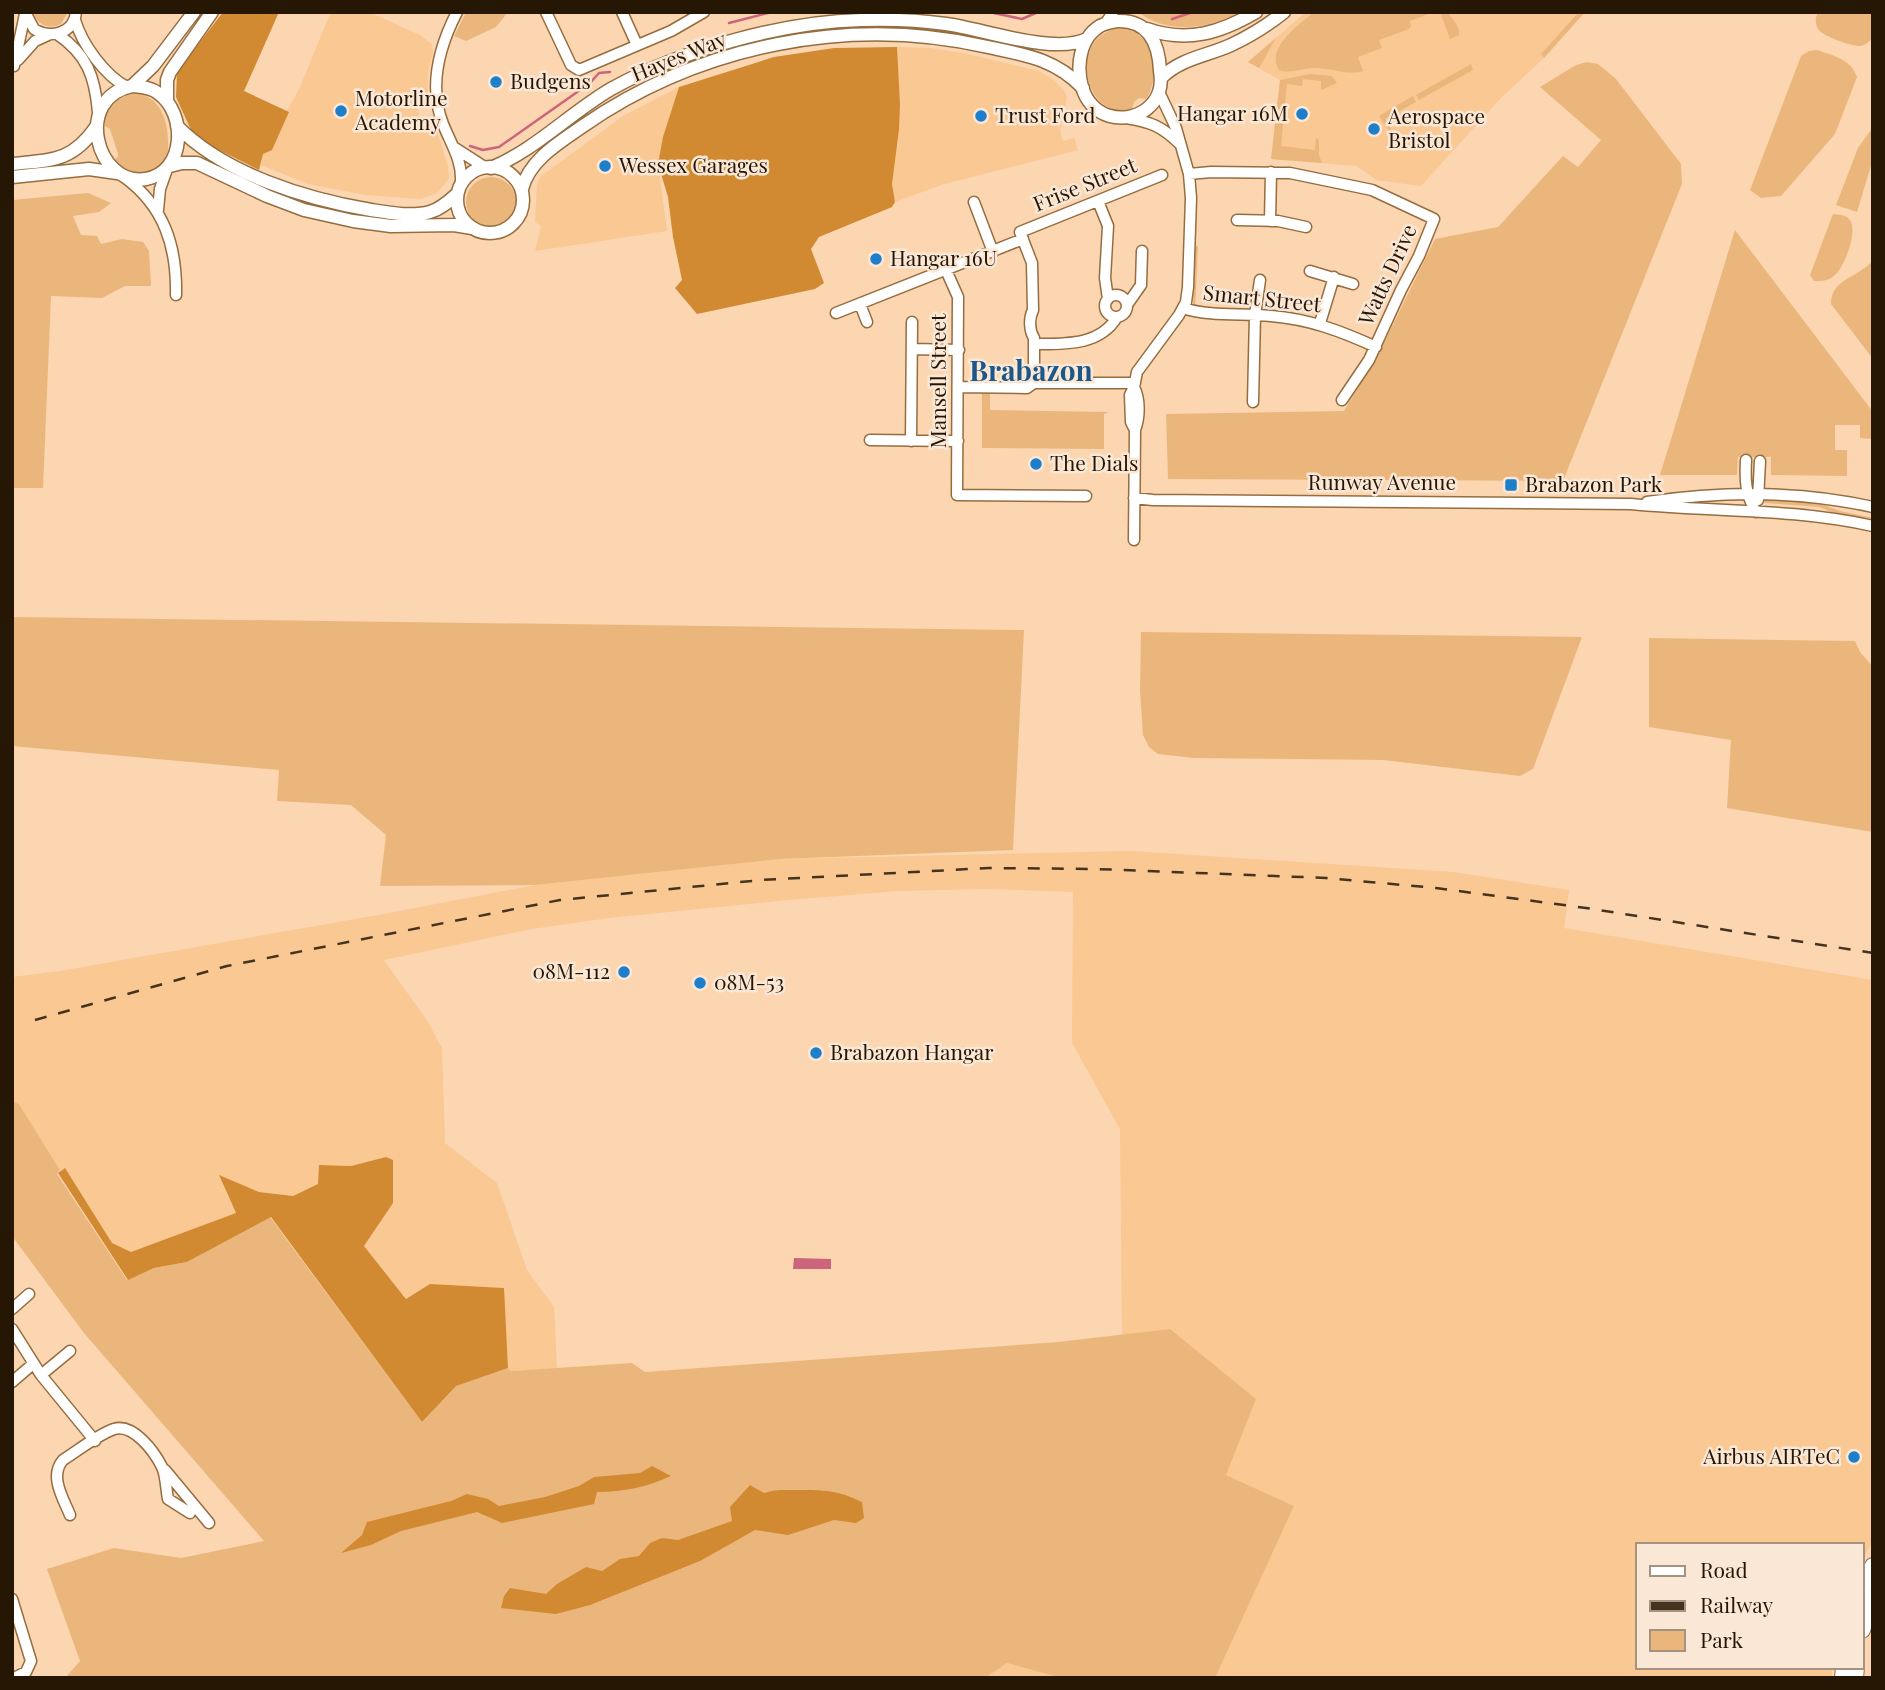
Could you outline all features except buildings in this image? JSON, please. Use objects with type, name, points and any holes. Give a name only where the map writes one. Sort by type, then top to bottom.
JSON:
[{"type":"main road","points":[[1864,1586],[1873,1566]]},
{"type":"main road","points":[[1864,1624],[1873,1598]]},
{"type":"street","points":[[25,12],[34,29],[73,45],[91,72],[98,112],[96,127],[104,155],[158,210]]},
{"type":"street","points":[[13,67],[25,12]]},
{"type":"street","points":[[98,112],[106,101],[130,87],[153,66],[194,12]]},
{"type":"street","points":[[176,295],[173,257],[158,210],[160,189],[177,150],[177,126],[167,102],[167,80],[212,12]]},
{"type":"street","points":[[457,12],[441,50],[436,87],[442,120],[461,168],[459,212],[472,228]]},
{"type":"street","points":[[546,12],[574,69],[583,69],[671,31],[704,12]]},
{"type":"street","points":[[622,12],[637,45]]},
{"type":"street","points":[[1105,24],[1113,12]]},
{"type":"street","points":[[1182,145],[1150,122],[1102,114],[1088,100],[1083,88],[1080,62],[1083,46],[1097,28],[1105,24],[1135,21],[1172,36],[1198,36],[1229,27],[1256,12]]},
{"type":"street","points":[[1161,78],[1180,62],[1231,45],[1255,33],[1284,12]]},
{"type":"street","points":[[75,16],[78,29],[108,76],[130,87],[154,90],[167,102]]},
{"type":"street","points":[[13,67],[35,41],[65,30],[75,16]]},
{"type":"street","name":"Hayes Way","points":[[489,168],[510,160],[611,89],[651,70],[734,41],[782,29],[827,22],[908,21],[944,23],[1044,44],[1068,46],[1087,39]]},
{"type":"street","points":[[1125,118],[1144,111],[1159,92],[1161,78],[1156,41],[1135,21]]},
{"type":"street","name":"Hayes Way","points":[[522,189],[524,178],[532,168],[564,139],[644,89],[687,70],[735,54],[785,42],[872,34],[921,36],[977,44],[1038,58],[1062,69],[1083,88]]},
{"type":"street","points":[[1134,540],[1135,430],[1138,422],[1138,395],[1135,385],[1142,364],[1183,308],[1189,278],[1189,174],[1182,145],[1159,92]]},
{"type":"street","points":[[177,126],[199,146],[256,177],[329,202],[390,213],[419,213],[440,208],[470,174],[489,168]]},
{"type":"street","points":[[12,164],[66,156],[82,146],[96,127]]},
{"type":"street","points":[[12,177],[89,169],[142,179],[190,162],[203,165],[291,205],[353,221],[391,226],[454,225],[481,232],[494,232],[510,226],[520,214],[524,199],[522,189],[515,178],[506,172],[489,168],[455,148]]},
{"type":"street","points":[[1189,174],[1271,172],[1270,221]]},
{"type":"street","name":"Watts Drive","points":[[1271,172],[1290,173],[1372,190],[1434,219],[1369,360],[1342,400]]},
{"type":"street","name":"Frise Street","points":[[836,313],[1023,239],[1020,232],[1162,175]]},
{"type":"street","points":[[1098,201],[1108,226],[1105,278],[1108,299],[1105,306],[1107,313],[1117,317]]},
{"type":"street","points":[[974,202],[993,251]]},
{"type":"street","points":[[1237,220],[1270,221],[1306,227]]},
{"type":"street","points":[[1023,239],[1033,268],[1030,333],[1034,344],[1034,383]]},
{"type":"street","points":[[1034,344],[1077,343],[1094,338],[1107,330],[1117,317],[1125,313],[1127,304],[1141,285],[1142,251]]},
{"type":"street","name":"Mansell Street","points":[[946,270],[958,297],[957,495],[1086,496]]},
{"type":"street","points":[[1310,271],[1353,284]]},
{"type":"street","points":[[1320,323],[1334,277]]},
{"type":"street","points":[[1253,402],[1255,315],[1260,280]]},
{"type":"street","points":[[1108,299],[1117,295],[1124,298],[1127,304]]},
{"type":"street","points":[[860,304],[867,322]]},
{"type":"street","name":"Smart Street","points":[[1183,308],[1198,313],[1255,315],[1320,323],[1376,346]]},
{"type":"street","points":[[911,441],[912,322]]},
{"type":"street","points":[[912,349],[958,350]]},
{"type":"street","points":[[959,387],[1027,388],[1034,383],[1135,385]]},
{"type":"street","points":[[870,440],[958,441]]},
{"type":"street","points":[[1746,460],[1745,480],[1753,493]]},
{"type":"street","points":[[1756,512],[1753,493],[1760,461]]},
{"type":"street","name":"Runway Avenue","points":[[1630,504],[1677,497],[1753,493],[1816,497],[1873,507]]},
{"type":"street","name":"Runway Avenue","points":[[1134,498],[1630,504],[1823,516],[1873,526]]},
{"type":"street","points":[[12,1309],[26,1299]]},
{"type":"street","points":[[12,1329],[41,1375],[95,1441]]},
{"type":"street","points":[[41,1375],[70,1351]]},
{"type":"street","points":[[12,1382],[33,1364]]},
{"type":"street","points":[[69,1515],[57,1483],[58,1465],[113,1430],[123,1428],[133,1431],[209,1523]]},
{"type":"street","points":[[163,1468],[168,1499],[190,1513]]},
{"type":"street","points":[[12,1599],[31,1661],[26,1672],[14,1678]]},
{"type":"shaded area","points":[[223,12],[279,12],[244,91],[289,112],[272,150],[263,154],[259,170],[209,145],[191,130],[176,97],[177,72]]},
{"type":"shaded area","points":[[331,12],[369,12],[420,35],[432,44],[428,93],[426,101],[418,108],[420,123],[433,126],[437,131],[448,166],[449,179],[437,193],[421,199],[365,195],[308,184],[261,165],[263,154],[299,89]]},
{"type":"shaded area","name":"Aerospace Bristol","points":[[1306,12],[1585,12],[1544,58],[1501,98],[1421,186],[1376,180],[1357,166],[1271,159],[1280,80],[1248,62]]},
{"type":"shaded area","name":"Trust Ford","points":[[897,47],[963,53],[1039,71],[1054,80],[1067,97],[1060,131],[1063,141],[1074,138],[1078,150],[944,184],[895,202],[892,184],[900,104]]},
{"type":"shaded area","points":[[897,47],[900,104],[892,184],[895,202],[892,207],[819,237],[811,249],[824,283],[815,289],[697,314],[675,288],[682,280],[668,197],[658,164],[663,137],[679,87],[774,57],[834,48]]},
{"type":"shaded area","name":"Wessex Garages","points":[[679,87],[658,164],[667,231],[535,251],[541,226],[535,222],[540,177],[623,116]]},
{"type":"shaded area","points":[[1131,851],[1453,872],[1569,890],[1564,928],[1873,980],[1873,1542],[1864,1557],[1864,1543],[1636,1543],[1636,1669],[1832,1669],[1832,1678],[1215,1678],[1294,1506],[1226,1475],[1170,1329],[1122,1335],[1120,1129],[1072,1043],[1073,892],[987,889],[899,891],[789,900],[609,918],[532,929],[384,960],[428,1022],[442,1048],[445,1143],[497,1183],[527,1270],[554,1307],[557,1368],[510,1371],[503,1288],[430,1284],[407,1299],[364,1246],[393,1203],[386,1157],[351,1166],[320,1165],[318,1184],[293,1196],[259,1192],[220,1176],[236,1213],[131,1252],[112,1243],[65,1169],[60,1170],[19,1104],[12,1101],[12,977],[60,971],[535,885],[780,859]]},
{"type":"shaded area","points":[[386,1157],[393,1160],[393,1203],[364,1246],[406,1299],[430,1284],[504,1288],[508,1368],[456,1386],[422,1422],[271,1217],[187,1262],[154,1268],[128,1280],[58,1173],[65,1168],[112,1243],[131,1252],[236,1213],[219,1175],[259,1192],[293,1196],[318,1184],[319,1165],[351,1166]]},
{"type":"shaded area","points":[[794,1258],[831,1259],[831,1269],[793,1269]]},
{"type":"shaded area","points":[[652,1466],[671,1476],[635,1488],[597,1492],[594,1504],[502,1523],[477,1512],[401,1531],[371,1545],[341,1553],[362,1535],[367,1522],[451,1501],[467,1494],[488,1499],[499,1506],[545,1497],[579,1486],[594,1477],[640,1473]]},
{"type":"shaded area","points":[[750,1485],[764,1493],[815,1490],[845,1495],[862,1502],[864,1518],[856,1523],[834,1520],[788,1535],[755,1530],[700,1561],[590,1605],[556,1614],[501,1608],[504,1596],[510,1588],[546,1594],[557,1584],[586,1567],[602,1571],[620,1559],[639,1556],[650,1543],[662,1538],[678,1540],[732,1521],[730,1507]]},
{"type":"shaded area","points":[[1007,1663],[1061,1678],[985,1678]]},
{"type":"green space","points":[[33,12],[68,12],[61,24],[48,26],[41,23]]},
{"type":"green space","points":[[466,12],[508,12],[496,27],[466,41],[454,36]]},
{"type":"green space","points":[[1138,12],[1240,12],[1202,26],[1175,27],[1162,24]]},
{"type":"green space","points":[[1314,12],[1434,12],[1410,21],[1409,29],[1379,40],[1382,48],[1358,57],[1363,71],[1318,68],[1279,70],[1276,53],[1280,45]]},
{"type":"green space","points":[[1440,12],[1447,12],[1452,17],[1459,35],[1450,39]]},
{"type":"green space","points":[[1579,12],[1585,12],[1544,58],[1541,54]]},
{"type":"green space","points":[[1818,12],[1873,12],[1871,40],[1857,46],[1825,35],[1816,25]]},
{"type":"green space","points":[[1121,28],[1142,37],[1148,46],[1154,78],[1146,99],[1139,98],[1132,109],[1115,110],[1102,103],[1092,91],[1087,60],[1093,45],[1104,33]]},
{"type":"green space","points":[[1276,38],[1259,68],[1248,62]]},
{"type":"green space","points":[[1817,50],[1846,62],[1857,77],[1835,134],[1781,196],[1761,198],[1750,190],[1801,56]]},
{"type":"green space","points":[[1587,62],[1598,64],[1616,79],[1681,164],[1682,184],[1563,481],[1168,479],[1166,414],[1344,411],[1380,351],[1435,239],[1498,227],[1563,156],[1578,167],[1601,140],[1540,87],[1576,65]]},
{"type":"green space","points":[[1471,64],[1473,70],[1419,100],[1416,95]]},
{"type":"green space","points":[[1310,74],[1332,76],[1337,83],[1321,90],[1321,81],[1303,79],[1302,86],[1287,84],[1281,146],[1315,150],[1316,138],[1319,140],[1322,163],[1271,159],[1280,80]]},
{"type":"green space","points":[[133,93],[153,100],[164,117],[168,138],[167,160],[154,169],[140,173],[127,170],[115,159],[118,154],[110,129],[105,126],[112,104]]},
{"type":"green space","points":[[1413,96],[1416,102],[1385,119],[1393,136],[1379,116]]},
{"type":"green space","points":[[1873,127],[1873,159],[1857,212],[1836,205],[1858,148]]},
{"type":"green space","points":[[491,177],[508,185],[516,202],[508,219],[491,227],[474,219],[466,202],[474,185]]},
{"type":"green space","points":[[88,193],[111,203],[99,212],[73,216],[81,235],[97,236],[101,244],[122,239],[143,242],[149,251],[151,286],[125,286],[102,298],[51,296],[43,488],[12,488],[12,200]]},
{"type":"green space","points":[[1833,214],[1846,216],[1852,224],[1850,247],[1835,275],[1828,280],[1814,281],[1810,275]]},
{"type":"green space","points":[[1735,230],[1873,412],[1873,439],[1860,438],[1860,425],[1835,425],[1835,450],[1847,450],[1847,476],[1771,475],[1771,457],[1738,457],[1737,475],[1660,475]]},
{"type":"green space","points":[[1195,246],[1198,246],[1195,310],[1193,305]]},
{"type":"green space","points":[[1873,260],[1873,359],[1831,304],[1832,295],[1841,283]]},
{"type":"green space","points":[[982,391],[990,391],[990,410],[1109,412],[1104,414],[1104,449],[982,448]]},
{"type":"green space","points":[[1763,500],[1816,502],[1840,511],[1873,518],[1873,522],[1835,514],[1820,507],[1765,503]]},
{"type":"green space","points":[[12,617],[1024,630],[1013,850],[780,859],[535,885],[380,886],[386,835],[351,805],[277,801],[279,770],[12,746]]},
{"type":"green space","points":[[1141,632],[1582,637],[1533,769],[1520,776],[1383,760],[1194,758],[1158,754],[1149,747],[1143,735],[1140,691]]},
{"type":"green space","points":[[1649,638],[1855,641],[1860,652],[1873,667],[1873,832],[1727,808],[1731,740],[1649,727]]},
{"type":"green space","points":[[12,1101],[19,1104],[60,1170],[57,1174],[127,1280],[154,1268],[187,1262],[270,1217],[422,1422],[455,1386],[508,1368],[511,1371],[632,1363],[645,1372],[1058,1342],[1170,1329],[1256,1399],[1226,1475],[1294,1506],[1215,1678],[1061,1678],[1007,1663],[985,1678],[65,1678],[80,1661],[47,1569],[114,1548],[181,1558],[264,1541],[84,1333],[12,1236]]},
{"type":"waterway","points":[[729,23],[772,12]]},
{"type":"waterway","points":[[989,12],[1022,19],[1038,12]]},
{"type":"waterway","points":[[1172,19],[1193,12]]},
{"type":"waterway","points":[[1214,12],[1222,12]]},
{"type":"waterway","points":[[470,146],[483,150],[499,147],[590,83],[599,73],[610,72]]},
{"type":"railway","points":[[35,1020],[227,966],[560,900],[761,880],[989,868],[1096,869],[1326,878],[1436,888],[1586,908],[1873,953]]},
{"type":"place","name":"Budgens","points":[[496,82]]},
{"type":"place","name":"Motorline Academy","points":[[341,111]]},
{"type":"place","name":"Hangar 16M","points":[[1302,114]]},
{"type":"place","name":"Trust Ford","points":[[981,116]]},
{"type":"place","name":"Aerospace Bristol","points":[[1374,129]]},
{"type":"place","name":"Wessex Garages","points":[[605,166]]},
{"type":"place","name":"Hangar 16U","points":[[876,259]]},
{"type":"place","name":"The Dials","points":[[1036,464]]},
{"type":"place","name":"Brabazon Park","points":[[1511,485]]},
{"type":"place","name":"08M-112","points":[[624,972]]},
{"type":"place","name":"08M-53","points":[[700,983]]},
{"type":"place","name":"Brabazon Hangar","points":[[816,1053]]},
{"type":"place","name":"Airbus AIRTeC","points":[[1854,1457]]},
{"type":"district","name":"Brabazon","points":[[1031,371]]}]
